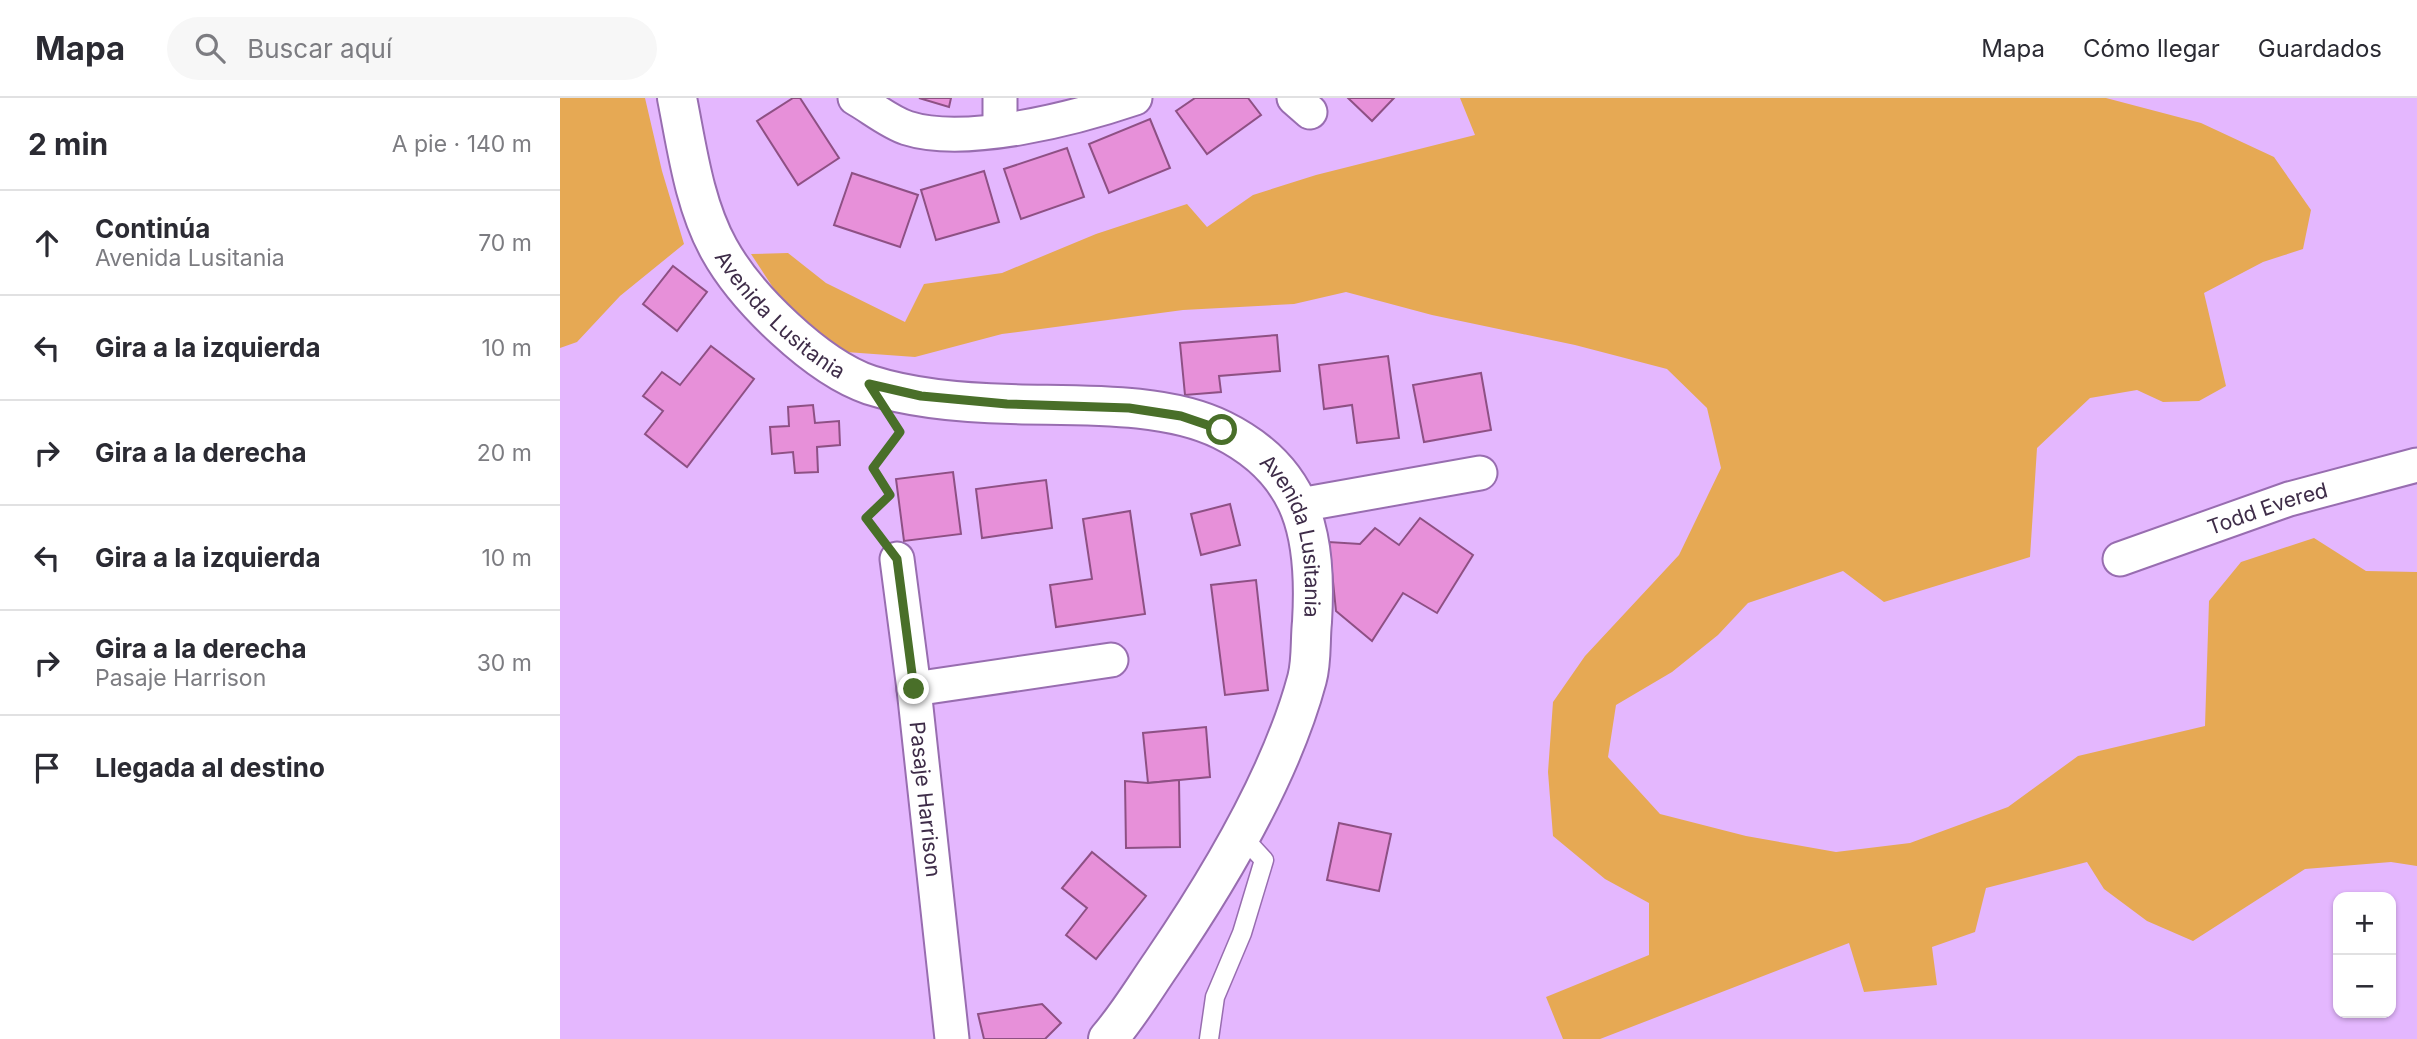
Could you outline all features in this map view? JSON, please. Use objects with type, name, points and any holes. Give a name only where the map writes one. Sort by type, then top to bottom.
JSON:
[{"type":"street","name":"Avenida Lusitania","points":[[677,98],[700,201],[718,247],[743,286],[830,365],[869,384],[921,396],[1007,404],[1129,408],[1181,416],[1222,430],[1252,449],[1282,475],[1300,505],[1308,532],[1314,593],[1308,675],[1288,737],[1200,907],[1108,1039]]},
{"type":"street","points":[[855,98],[906,127],[955,135],[1000,114],[1081,116],[1135,98]]},
{"type":"street","name":"Todd Evered","points":[[2120,559],[2289,499],[2417,466]]},
{"type":"street","points":[[1300,505],[1480,473]]},
{"type":"street","name":"Pasaje Harrison","points":[[897,559],[952,1039]]},
{"type":"street","points":[[914,689],[1111,660]]},
{"type":"lane","points":[[1209,1039],[1215,997],[1242,933],[1264,860],[1240,834]]},
{"type":"path","points":[[869,384],[900,432],[873,468],[890,495],[866,518],[897,559]]},
{"type":"shaded area","points":[[560,98],[645,98],[662,171],[684,244],[620,296],[577,342],[560,348]]},
{"type":"shaded area","points":[[1460,98],[2106,98],[2201,123],[2274,157],[2311,210],[2303,249],[2263,262],[2204,293],[2226,386],[2199,401],[2163,402],[2137,390],[2090,398],[2037,448],[2030,557],[1884,602],[1843,571],[1748,603],[1718,635],[1672,672],[1616,705],[1608,757],[1660,814],[1746,836],[1836,852],[1910,843],[2008,807],[2078,756],[2205,726],[2209,601],[2241,562],[2314,538],[2366,571],[2417,572],[2417,866],[2391,862],[2305,869],[2193,941],[2147,921],[2104,889],[2087,862],[1986,888],[1975,932],[1932,947],[1937,985],[1864,992],[1849,943],[1600,1039],[1563,1039],[1546,997],[1649,955],[1649,903],[1605,879],[1553,836],[1548,772],[1553,702],[1585,656],[1679,555],[1721,468],[1707,408],[1667,369],[1575,345],[1432,315],[1346,292],[1294,304],[1183,310],[1002,334],[915,357],[846,352],[789,312],[751,254],[788,253],[826,283],[905,322],[924,284],[1002,273],[1096,234],[1187,204],[1207,227],[1253,195],[1316,175],[1475,135]]},
{"type":"building","points":[[793,98],[800,98],[839,158],[798,185],[757,121]]},
{"type":"building","points":[[919,98],[951,98],[949,107]]},
{"type":"building","points":[[1195,98],[1248,98],[1261,115],[1207,154],[1176,111]]},
{"type":"building","points":[[1348,98],[1394,98],[1372,121]]},
{"type":"building","points":[[1150,119],[1170,168],[1109,193],[1089,144]]},
{"type":"building","points":[[1067,148],[1084,197],[1021,219],[1004,169]]},
{"type":"building","points":[[984,171],[999,222],[936,240],[921,190]]},
{"type":"building","points":[[852,173],[918,195],[900,247],[834,225]]},
{"type":"building","points":[[673,266],[707,292],[677,331],[643,304]]},
{"type":"building","points":[[1277,335],[1280,371],[1219,376],[1221,392],[1185,395],[1180,343]]},
{"type":"building","points":[[711,346],[754,379],[687,467],[645,434],[663,411],[643,396],[662,372],[680,385]]},
{"type":"building","points":[[1388,356],[1399,438],[1357,443],[1352,405],[1324,409],[1319,365]]},
{"type":"building","points":[[1481,373],[1491,430],[1424,442],[1413,385]]},
{"type":"building","points":[[813,405],[815,423],[839,421],[840,445],[817,447],[818,472],[795,473],[793,452],[772,454],[770,427],[789,426],[788,407]]},
{"type":"building","points":[[953,472],[961,534],[904,541],[896,479]]},
{"type":"building","points":[[1046,480],[1052,528],[982,538],[976,489]]},
{"type":"building","points":[[1230,504],[1240,545],[1201,555],[1191,514]]},
{"type":"building","points":[[1130,511],[1145,614],[1056,627],[1050,585],[1092,579],[1083,519]]},
{"type":"building","points":[[1420,518],[1473,555],[1437,613],[1403,593],[1372,641],[1336,611],[1329,542],[1360,544],[1375,528],[1399,545]]},
{"type":"building","points":[[1256,580],[1268,690],[1225,695],[1211,585]]},
{"type":"building","points":[[1206,727],[1210,777],[1148,783],[1143,733]]},
{"type":"building","points":[[1179,780],[1180,847],[1126,848],[1125,781],[1148,783]]},
{"type":"building","points":[[1339,823],[1391,834],[1379,891],[1327,880]]},
{"type":"building","points":[[1092,852],[1146,896],[1096,959],[1066,935],[1087,908],[1062,888]]},
{"type":"building","points":[[1042,1004],[1061,1023],[1045,1039],[984,1039],[978,1014]]},
{"type":"route","points":[[914,689],[897,559],[866,518],[890,495],[873,468],[900,432],[869,384],[921,396],[1007,404],[1129,408],[1181,416],[1222,430]]}]
